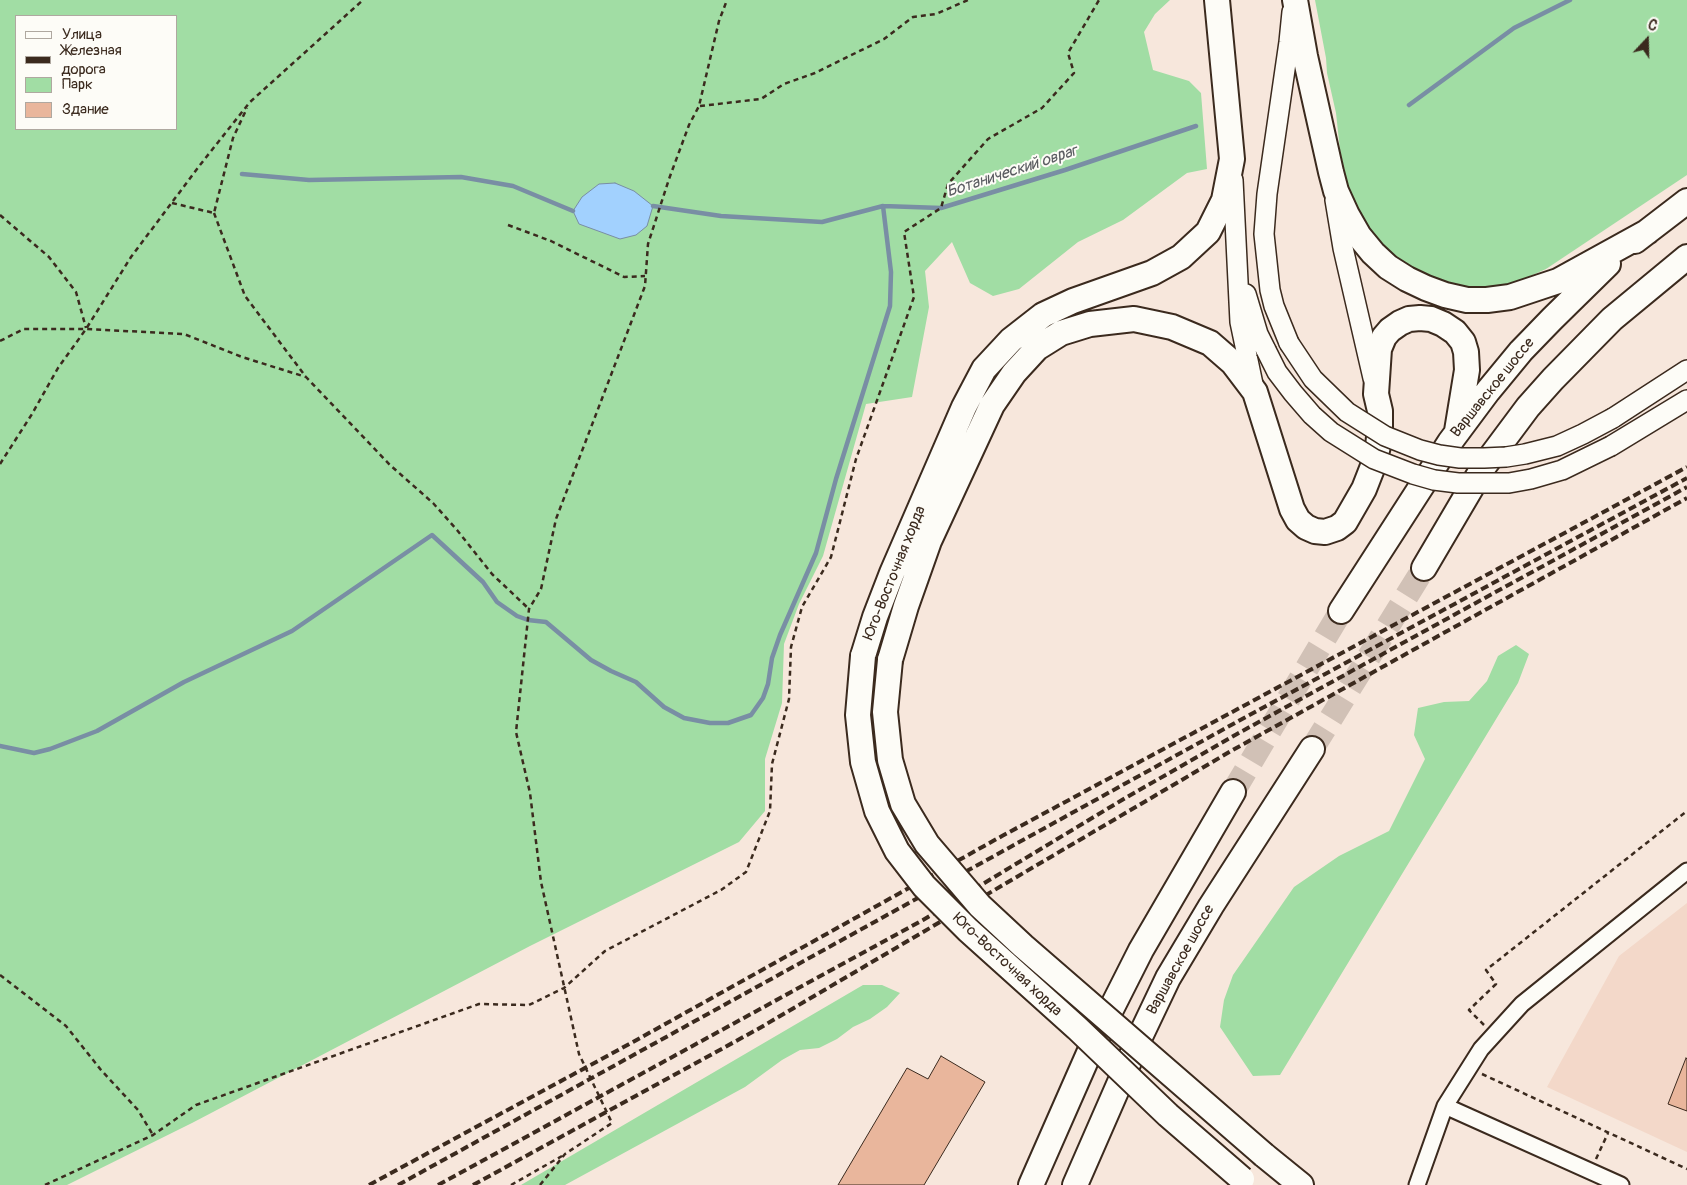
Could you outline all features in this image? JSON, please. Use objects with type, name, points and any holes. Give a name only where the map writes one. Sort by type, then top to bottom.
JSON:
[{"type":"main road","name":"Юго-Восточная хорда","points":[[1216,0],[1232,159],[1224,200],[1208,232],[1181,257],[1152,273],[1073,301],[1043,315],[1011,340],[984,369],[964,407],[874,617],[863,656],[858,715],[863,762],[877,811],[897,851],[924,886],[968,930],[1077,1028],[1168,1115],[1246,1182]]},
{"type":"main road","points":[[1293,0],[1336,191],[1359,236],[1388,267],[1407,280],[1460,298],[1487,300],[1510,297],[1558,281],[1647,232]]},
{"type":"main road","name":"Варшавское шоссе","points":[[1341,611],[1457,431],[1521,351],[1615,257],[1687,201]]},
{"type":"main road","points":[[1424,568],[1484,466],[1528,407],[1553,378],[1612,319],[1687,257]]},
{"type":"main road","name":"Юго-Восточная хорда","points":[[1301,1185],[1030,952],[980,906],[927,844],[903,804],[890,760],[885,712],[890,660],[906,606],[929,541],[992,405],[1014,373],[1037,348],[1061,333],[1090,324],[1134,319],[1172,326],[1210,343],[1233,363],[1255,392],[1292,509],[1298,520],[1306,527],[1316,531],[1324,532],[1337,528],[1345,522],[1364,488],[1373,466],[1380,429],[1380,411],[1376,394],[1379,348],[1390,330],[1409,319],[1432,319],[1455,332],[1463,342],[1466,352],[1467,370],[1457,431]]},
{"type":"main road","name":"Варшавское шоссе","points":[[1075,1185],[1138,1041],[1168,978],[1218,894],[1312,749]]},
{"type":"main road","points":[[1031,1185],[1090,1052],[1140,950],[1233,792]]},
{"type":"street","points":[[1293,0],[1289,42],[1267,194],[1264,234],[1270,290],[1274,306],[1289,343],[1313,379],[1347,412],[1385,436],[1420,450],[1460,458],[1506,457],[1557,446],[1584,434],[1613,418],[1687,370]]},
{"type":"street","points":[[1232,159],[1240,322],[1255,392]]},
{"type":"street","points":[[1331,172],[1343,248],[1376,394]]},
{"type":"street","points":[[1236,246],[1247,297],[1266,350],[1277,372],[1312,415],[1331,432],[1374,459],[1413,474],[1434,480],[1458,483],[1509,483],[1531,479],[1562,470],[1611,446],[1687,400]]},
{"type":"street","points":[[1417,1185],[1445,1106],[1482,1049],[1494,1035],[1522,1004],[1687,871]]},
{"type":"street","points":[[1445,1106],[1621,1185]]},
{"type":"street","points":[[1089,1185],[1095,1138]]},
{"type":"path","points":[[0,464],[32,414],[58,368],[86,329],[131,257],[250,102],[363,0]]},
{"type":"path","points":[[511,1185],[565,1154],[612,1123],[579,1054],[541,882],[530,793],[516,732],[529,609],[541,589],[556,518],[645,286],[648,244],[668,179],[689,125],[699,106],[719,21],[727,0]]},
{"type":"path","points":[[699,106],[761,99],[784,84],[815,73],[884,39],[913,17],[936,14],[968,0]]},
{"type":"path","points":[[45,1185],[153,1135],[196,1105],[479,1004],[529,1005],[564,988],[605,951],[721,890],[746,872],[770,811],[772,764],[789,699],[791,647],[802,607],[831,557],[856,459],[914,298],[904,232],[941,208],[948,184],[988,139],[1042,108],[1074,73],[1068,53],[1099,0]]},
{"type":"path","points":[[250,102],[233,138],[214,213],[245,296],[306,377],[390,465],[432,503],[492,574],[529,609]]},
{"type":"path","points":[[172,203],[214,213]]},
{"type":"path","points":[[0,216],[49,257],[76,292],[86,329]]},
{"type":"path","points":[[508,225],[551,241],[624,277],[646,276]]},
{"type":"path","points":[[0,341],[24,329],[86,329],[184,334],[306,377]]},
{"type":"path","points":[[1494,1035],[1469,1010],[1496,984],[1486,970],[1687,811]]},
{"type":"path","points":[[0,976],[66,1026],[101,1070],[138,1110],[153,1135]]},
{"type":"path","points":[[1469,1069],[1687,1169]]},
{"type":"path","points":[[1590,1171],[1608,1133]]},
{"type":"path","points":[[540,1185],[565,1154]]},
{"type":"shaded area","points":[[1687,903],[1687,1152],[1547,1087],[1619,956]]},
{"type":"green space","points":[[0,0],[1170,0],[1155,14],[1144,32],[1153,70],[1189,81],[1201,93],[1207,169],[1187,173],[1123,220],[1078,242],[1019,289],[993,296],[970,283],[952,242],[925,271],[929,307],[912,397],[866,404],[823,556],[799,604],[784,644],[782,703],[765,759],[765,811],[739,842],[530,946],[192,1123],[67,1185],[0,1185]]},
{"type":"green space","points":[[1315,0],[1687,0],[1687,175],[1546,269],[1526,278],[1504,285],[1482,288],[1457,286],[1424,277],[1400,262],[1369,234],[1359,216],[1347,181],[1340,150],[1336,113],[1327,73]]},
{"type":"green space","points":[[1516,645],[1529,654],[1518,683],[1280,1075],[1253,1076],[1220,1027],[1224,1000],[1233,975],[1294,887],[1339,856],[1389,831],[1425,759],[1414,735],[1418,708],[1444,702],[1469,701],[1487,681],[1498,656]]},
{"type":"green space","points":[[863,985],[882,985],[900,993],[887,1007],[837,1039],[819,1048],[800,1050],[782,1060],[745,1087],[565,1185],[521,1185]]},
{"type":"water","points":[[615,183],[634,191],[653,206],[647,226],[636,235],[620,239],[579,224],[573,211],[582,197],[599,184]]},
{"type":"building","points":[[941,1056],[985,1082],[924,1185],[838,1185],[907,1068],[928,1079]]},
{"type":"building","points":[[1687,1059],[1687,1111],[1668,1104]]},
{"type":"waterway","name":"Ботанический овраг","points":[[1409,105],[1514,28],[1570,0]]},
{"type":"waterway","name":"Ботанический овраг","points":[[653,206],[721,216],[822,222],[883,206],[941,208],[1065,170],[1196,126]]},
{"type":"waterway","points":[[242,174],[309,180],[461,177],[513,186],[573,211]]},
{"type":"waterway","points":[[0,746],[34,753],[97,731],[184,682],[292,631],[432,535],[483,582],[497,602],[517,616],[528,620],[546,622],[591,660],[636,682],[664,707],[684,718],[710,723],[728,723],[751,715],[763,698],[768,684],[772,658],[780,635],[816,553],[836,479],[890,306],[891,272],[883,206]]},
{"type":"tunnel","points":[[1312,749],[1424,568]]},
{"type":"tunnel","points":[[1233,792],[1341,611]]},
{"type":"railway","points":[[369,1185],[633,1042],[1002,836],[1687,467]]},
{"type":"railway","points":[[398,1185],[1244,718],[1687,478]]},
{"type":"railway","points":[[438,1185],[923,920],[1122,800],[1237,734],[1687,487]]},
{"type":"railway","points":[[473,1185],[758,1029],[1231,751],[1687,498]]}]
